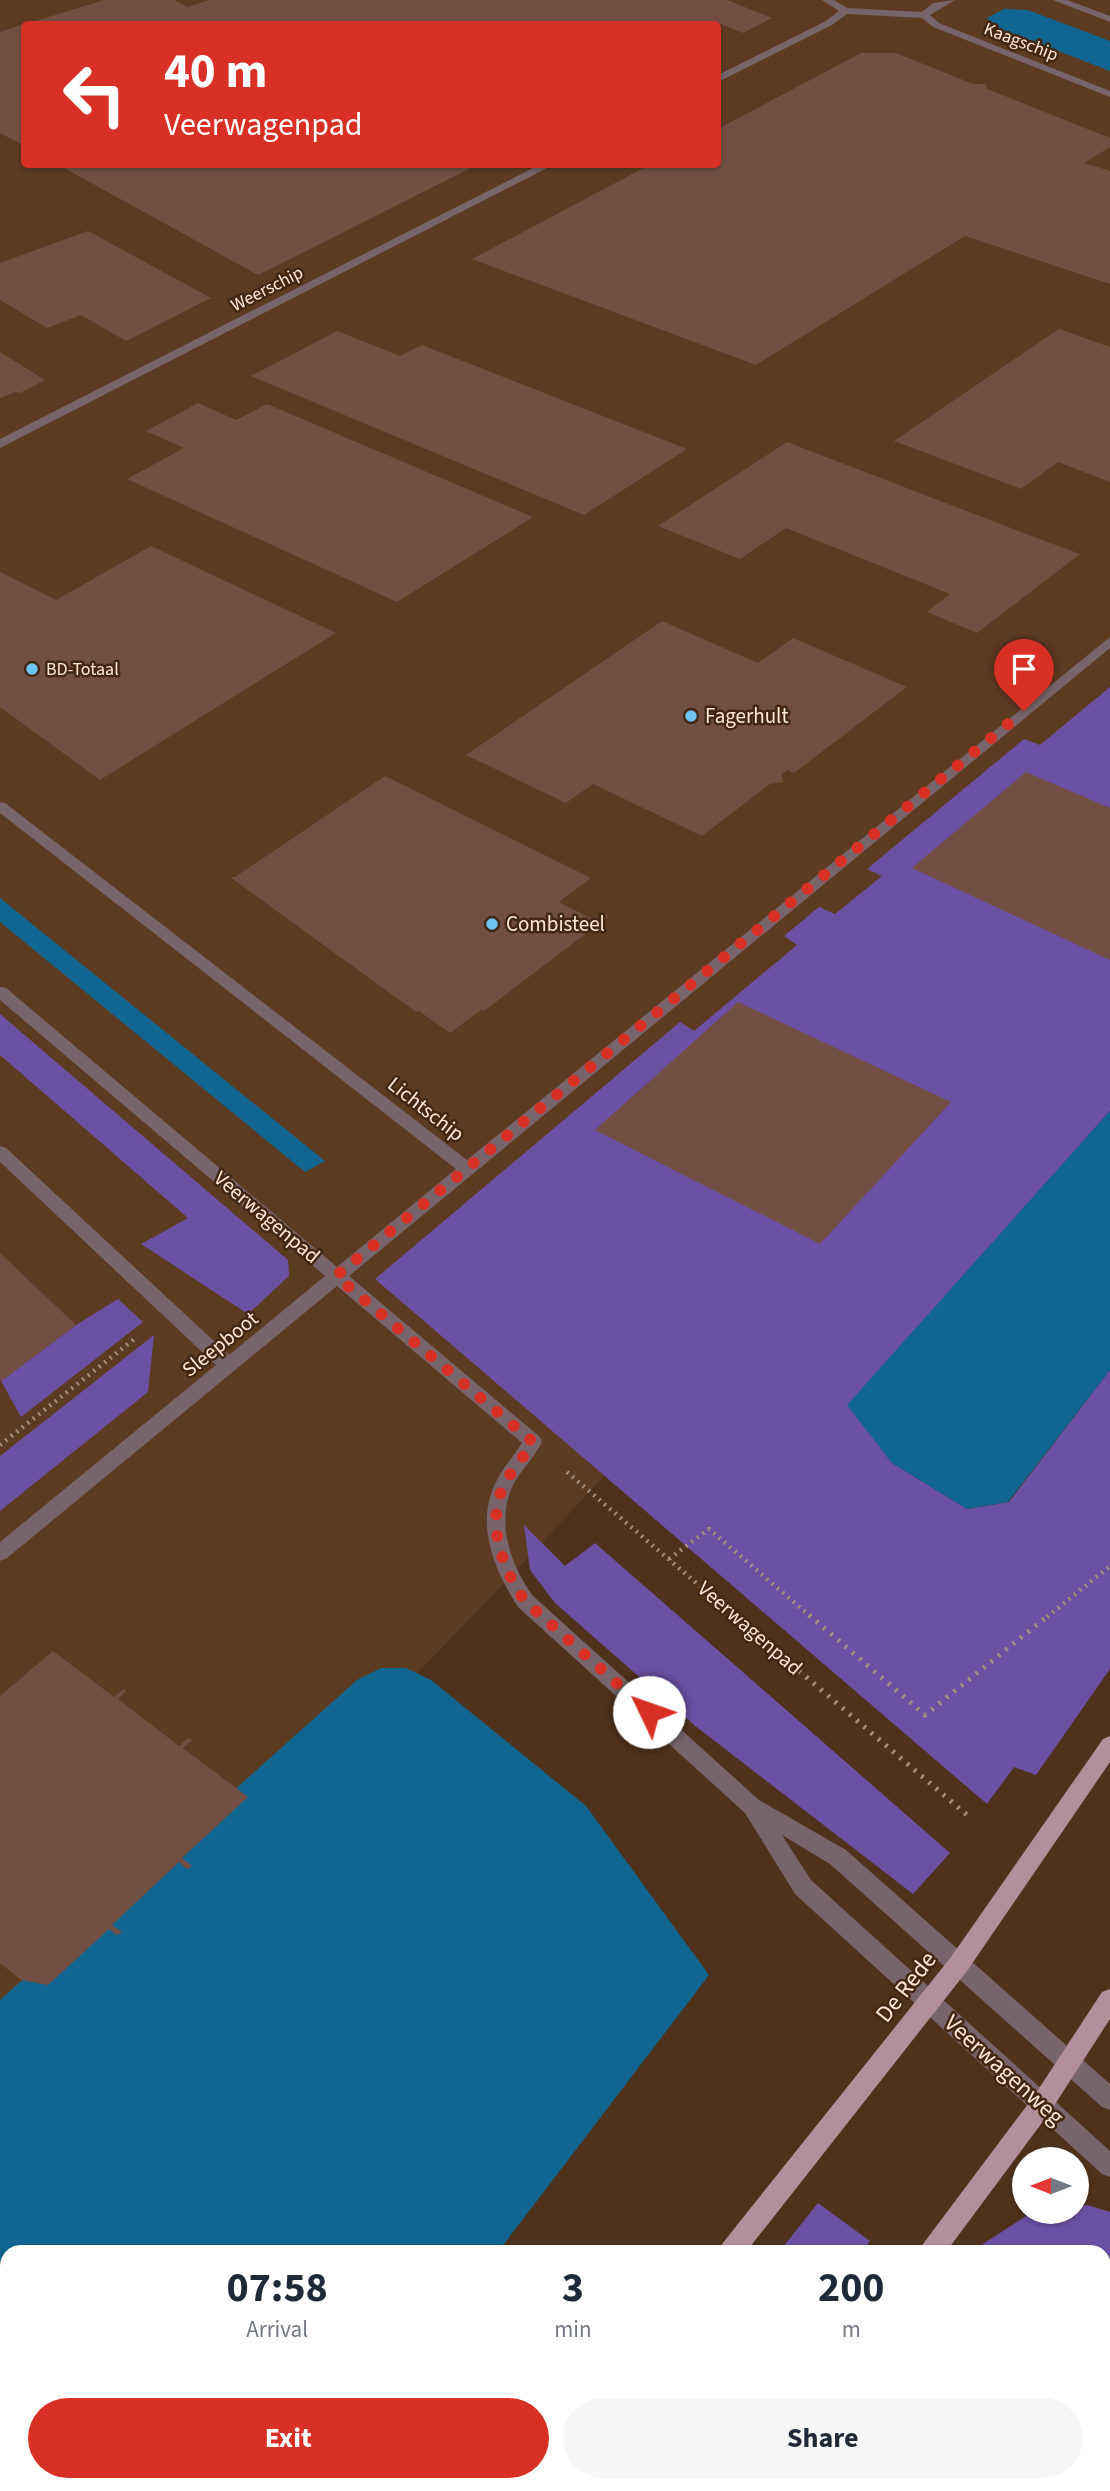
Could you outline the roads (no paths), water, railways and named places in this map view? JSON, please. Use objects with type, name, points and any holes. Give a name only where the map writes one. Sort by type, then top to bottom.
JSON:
[{"type":"main road","name":"De Rede","points":[[737,2245],[930,2003],[1110,1745]]},
{"type":"main road","points":[[937,2245],[1042,2104],[1110,1999]]},
{"type":"street","name":"Kaagschip","points":[[827,0],[845,11],[924,15],[936,25],[1110,94]]},
{"type":"street","points":[[924,15],[936,5],[950,0]]},
{"type":"street","points":[[1058,0],[1110,19]]},
{"type":"street","points":[[721,77],[829,23],[845,11]]},
{"type":"street","name":"Weerschip","points":[[0,444],[542,168]]},
{"type":"street","name":"Lichtschip","points":[[0,806],[467,1168],[1110,641]]},
{"type":"street","name":"Veerwagenpad","points":[[0,992],[533,1442],[502,1488],[498,1511],[498,1535],[503,1562],[512,1583],[525,1601],[752,1806]]},
{"type":"street","points":[[0,1152],[229,1366]]},
{"type":"street","name":"Sleepboot","points":[[0,1553],[467,1168]]},
{"type":"street","points":[[752,1806],[838,1857],[1110,2099]]},
{"type":"street","points":[[752,1806],[803,1887],[930,2003]]},
{"type":"street","name":"Veerwagenweg","points":[[930,2003],[1110,2166]]},
{"type":"water","points":[[1004,9],[1028,10],[1110,41],[1110,71],[996,27],[987,18]]},
{"type":"water","points":[[0,898],[325,1161],[305,1172],[0,922]]},
{"type":"water","points":[[1110,1111],[1110,1370],[1008,1502],[967,1509],[892,1463],[847,1405]]},
{"type":"water","points":[[381,1668],[406,1668],[431,1680],[586,1806],[709,1975],[503,2245],[0,2245],[0,2000],[357,1680]]},
{"type":"place","name":"BD-Totaal","points":[[32,669]]},
{"type":"place","name":"Fagerhult","points":[[691,716]]},
{"type":"place","name":"Combisteel","points":[[492,924]]}]
